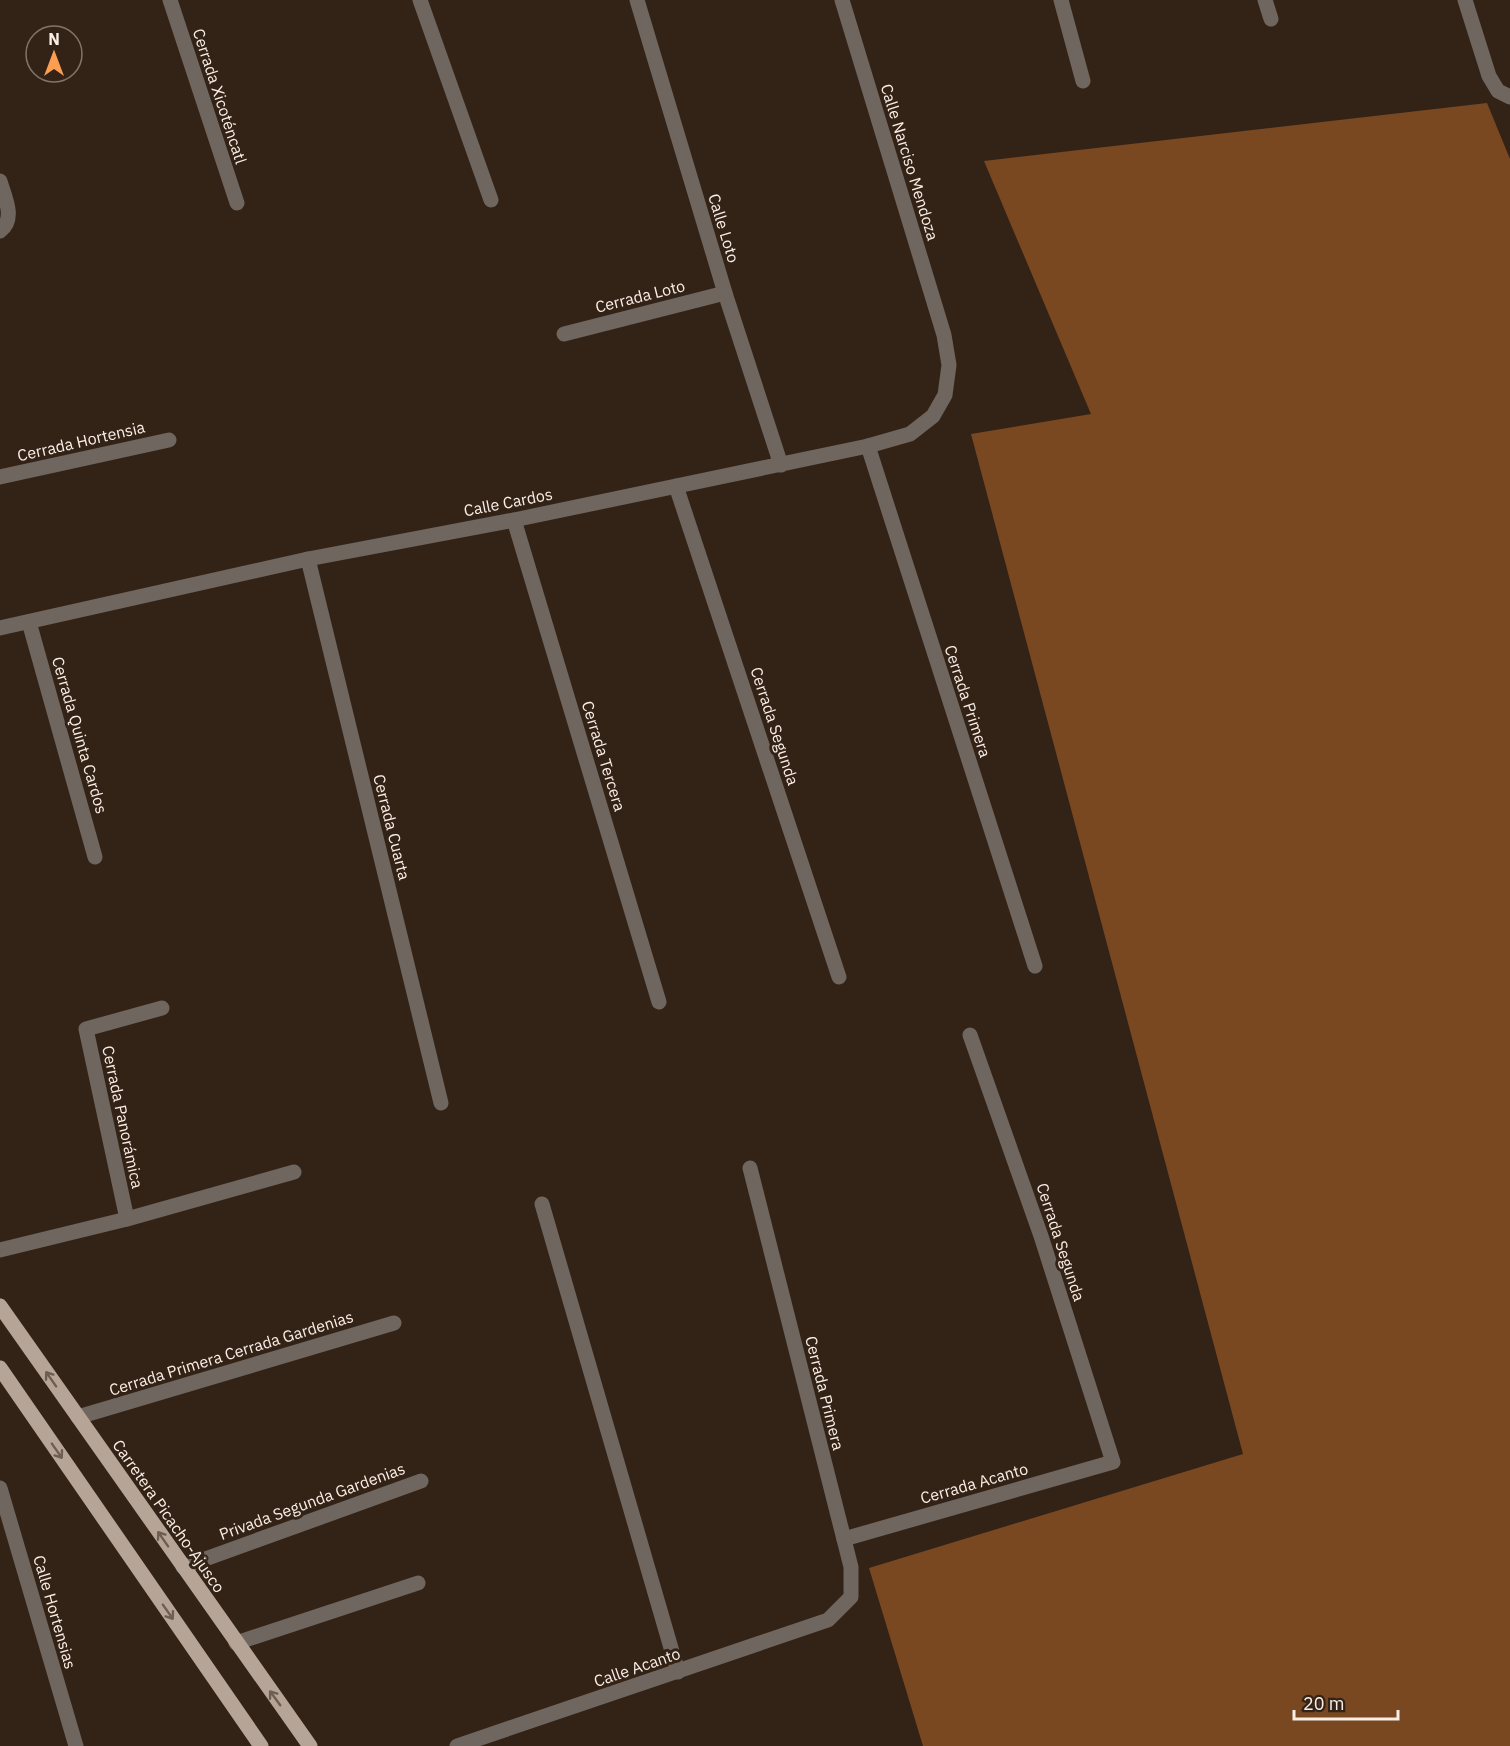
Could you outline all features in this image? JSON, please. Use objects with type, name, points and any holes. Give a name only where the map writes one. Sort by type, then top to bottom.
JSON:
[{"type":"main road","name":"Carretera Picacho-Ajusco","points":[[0,1306],[310,1746]]},
{"type":"main road","points":[[0,1368],[261,1746]]},
{"type":"street","name":"Cerrada Xicoténcatl","points":[[170,0],[237,203]]},
{"type":"street","points":[[420,0],[491,200]]},
{"type":"street","name":"Calle Loto","points":[[637,0],[725,293],[781,465]]},
{"type":"street","name":"Calle Narciso Mendoza","points":[[842,0],[944,335]]},
{"type":"street","points":[[1061,0],[1083,81]]},
{"type":"street","points":[[1265,0],[1271,20]]},
{"type":"street","points":[[1465,0],[1489,76],[1498,92],[1510,98]]},
{"type":"street","points":[[0,181],[10,216],[5,227],[0,231]]},
{"type":"street","name":"Cerrada Loto","points":[[564,334],[725,293]]},
{"type":"street","name":"Calle Cardos","points":[[0,628],[309,559],[781,465],[868,446],[910,434],[933,417],[945,395],[949,365],[944,335]]},
{"type":"street","name":"Cerrada Hortensia","points":[[0,477],[169,440]]},
{"type":"street","name":"Cerrada Primera","points":[[868,446],[1035,966]]},
{"type":"street","name":"Cerrada Segunda","points":[[676,486],[839,977]]},
{"type":"street","name":"Cerrada Tercera","points":[[514,520],[659,1002]]},
{"type":"street","name":"Cerrada Cuarta","points":[[309,559],[441,1103]]},
{"type":"street","name":"Cerrada Quinta Cardos","points":[[29,622],[95,857]]},
{"type":"street","name":"Cerrada Panorámica","points":[[127,1219],[86,1029],[162,1008]]},
{"type":"street","name":"Cerrada Segunda","points":[[970,1035],[1041,1236],[1113,1462]]},
{"type":"street","name":"Cerrada Primera","points":[[750,1168],[851,1567],[851,1597],[828,1620]]},
{"type":"street","points":[[0,1250],[127,1219],[294,1172]]},
{"type":"street","points":[[542,1204],[678,1672]]},
{"type":"street","name":"Cerrada Primera Cerrada Gardenias","points":[[78,1418],[394,1323]]},
{"type":"street","name":"Cerrada Acanto","points":[[844,1539],[1113,1462]]},
{"type":"street","name":"Privada Segunda Gardenias","points":[[183,1567],[421,1481]]},
{"type":"street","name":"Calle Hortensias","points":[[0,1488],[76,1746]]},
{"type":"street","points":[[236,1643],[418,1583]]},
{"type":"street","name":"Calle Acanto","points":[[457,1746],[828,1620]]},
{"type":"shaded area","points":[[1487,103],[1510,159],[1510,1746],[923,1746],[869,1568],[1243,1454],[971,434],[1091,414],[984,161]]}]
